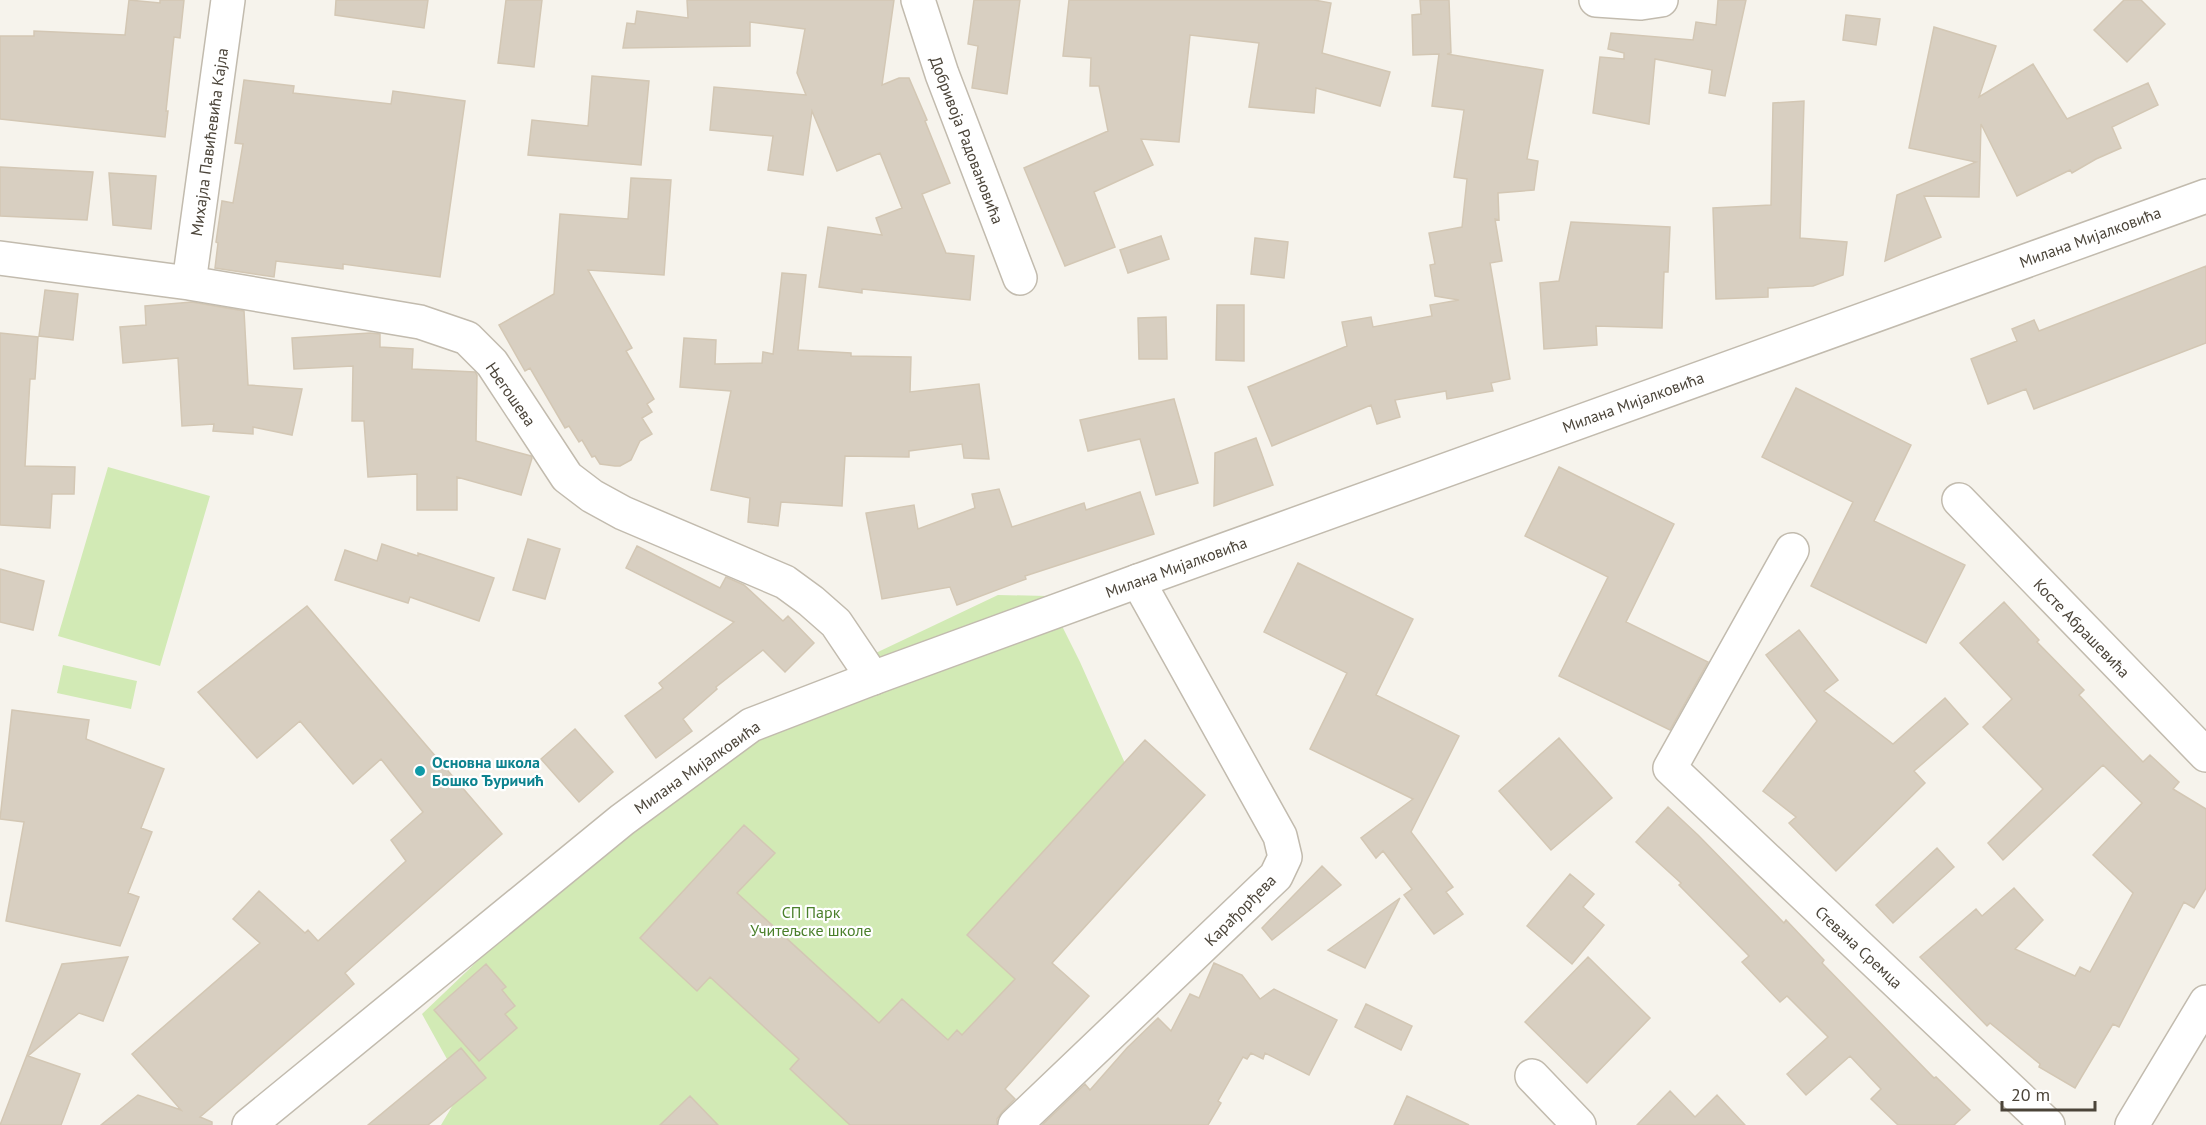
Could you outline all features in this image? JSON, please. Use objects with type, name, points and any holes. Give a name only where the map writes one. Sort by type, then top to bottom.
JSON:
[{"type":"street","name":"Михајла Павићевића Кајла","points":[[189,283],[228,0]]},
{"type":"street","name":"Добривоја Радовановића","points":[[918,0],[942,74],[1020,278]]},
{"type":"street","points":[[1596,0],[1641,3],[1660,0]]},
{"type":"street","name":"Милана Мијалковића","points":[[249,1125],[622,820],[751,725],[1138,581],[2206,196]]},
{"type":"street","name":"Његошева","points":[[0,258],[189,283],[420,322],[467,338],[492,363],[567,477],[592,496],[623,513],[785,582],[811,601],[836,624],[873,678]]},
{"type":"street","name":"Косте Абрашевића","points":[[1959,500],[2206,755]]},
{"type":"street","name":"Стевана Сремца","points":[[1792,550],[1670,768],[2048,1125]]},
{"type":"street","name":"Карађорђева","points":[[1015,1125],[1276,876],[1285,857],[1280,836],[1138,581]]},
{"type":"street","points":[[2132,1125],[2206,1002]]},
{"type":"street","points":[[1532,1076],[1579,1125]]},
{"type":"green space","points":[[108,467],[210,496],[160,666],[58,636]]},
{"type":"green space","name":"СП Парк Учитељске школе","points":[[998,595],[1047,596],[1080,662],[1144,806],[907,1125],[441,1125],[463,1088],[422,1014],[596,848],[861,660]]},
{"type":"green space","points":[[63,665],[137,681],[131,709],[57,693]]},
{"type":"building","points":[[129,0],[160,3],[160,0],[184,0],[180,38],[174,37],[165,137],[0,119],[0,36],[34,36],[34,31],[125,35]]},
{"type":"building","points":[[336,0],[428,0],[424,28],[335,15]]},
{"type":"building","points":[[506,0],[542,0],[534,67],[498,63]]},
{"type":"building","points":[[687,0],[894,0],[882,85],[899,78],[909,78],[927,120],[925,121],[950,183],[922,194],[946,253],[974,256],[970,300],[862,289],[862,293],[819,287],[828,227],[882,235],[876,218],[902,208],[880,153],[837,171],[812,111],[803,175],[768,170],[773,136],[710,130],[714,87],[806,95],[797,73],[805,29],[750,22],[750,46],[623,48],[627,23],[635,24],[637,11],[688,18]]},
{"type":"building","points":[[974,0],[1020,0],[1007,94],[972,88],[978,46],[968,44]]},
{"type":"building","points":[[1069,0],[1314,0],[1331,3],[1322,53],[1390,72],[1380,106],[1316,88],[1314,113],[1249,107],[1259,43],[1190,35],[1179,142],[1141,139],[1153,165],[1094,192],[1115,247],[1065,266],[1024,168],[1108,131],[1099,86],[1090,86],[1091,58],[1063,56]]},
{"type":"building","points":[[1420,0],[1449,0],[1451,53],[1447,54],[1543,70],[1527,159],[1538,161],[1534,190],[1498,193],[1499,220],[1495,219],[1502,261],[1490,263],[1510,379],[1491,383],[1493,391],[1447,399],[1446,391],[1395,400],[1400,417],[1377,424],[1371,405],[1272,446],[1248,387],[1347,346],[1342,322],[1371,317],[1373,327],[1432,316],[1430,305],[1459,300],[1435,296],[1430,265],[1435,264],[1429,233],[1462,227],[1467,179],[1454,177],[1464,110],[1432,106],[1439,54],[1413,55],[1412,15],[1421,14]]},
{"type":"building","points":[[1718,0],[1746,0],[1725,96],[1709,93],[1712,70],[1655,59],[1649,124],[1593,113],[1600,57],[1624,59],[1624,53],[1608,49],[1611,33],[1693,40],[1696,22],[1716,25]]},
{"type":"building","points":[[2124,0],[2141,0],[2165,24],[2127,62],[2094,30]]},
{"type":"building","points":[[1846,15],[1880,19],[1876,45],[1843,40]]},
{"type":"building","points":[[1934,27],[1996,46],[1979,97],[2033,64],[2067,119],[2148,83],[2158,105],[2112,127],[2121,148],[2072,173],[2070,170],[2017,196],[1981,124],[1979,197],[1924,196],[1941,237],[1885,261],[1897,195],[1976,162],[1909,148]]},
{"type":"building","points":[[592,76],[649,81],[641,165],[528,155],[532,120],[588,126]]},
{"type":"building","points":[[244,80],[294,86],[293,93],[391,104],[393,91],[465,101],[440,277],[343,264],[343,269],[276,261],[274,277],[215,268],[222,201],[233,203],[243,144],[235,143]]},
{"type":"building","points":[[1804,101],[1800,238],[1847,242],[1843,275],[1813,286],[1768,288],[1768,297],[1716,299],[1713,208],[1771,205],[1773,103]]},
{"type":"building","points":[[0,167],[93,172],[87,220],[0,216]]},
{"type":"building","points":[[109,173],[156,176],[151,229],[113,225]]},
{"type":"building","points":[[631,178],[671,180],[664,275],[588,270],[632,348],[626,351],[654,399],[647,404],[652,412],[642,418],[652,434],[640,441],[631,460],[615,466],[600,464],[595,456],[592,457],[582,440],[579,442],[569,426],[565,428],[530,368],[525,371],[499,325],[554,294],[560,214],[628,219]]},
{"type":"building","points":[[1571,222],[1670,227],[1668,272],[1664,272],[1662,328],[1596,326],[1597,345],[1544,349],[1540,283],[1559,281]]},
{"type":"building","points":[[1161,236],[1169,259],[1128,273],[1120,250]]},
{"type":"building","points":[[1255,238],[1288,242],[1284,278],[1251,274]]},
{"type":"building","points":[[2206,266],[2206,343],[2034,409],[2026,389],[1988,404],[1971,359],[2017,341],[2012,329],[2034,320],[2039,331]]},
{"type":"building","points":[[782,273],[806,275],[798,350],[851,353],[851,356],[911,357],[910,392],[979,384],[989,459],[964,458],[962,444],[909,451],[909,457],[845,456],[842,506],[781,502],[778,526],[748,522],[750,498],[711,490],[731,391],[680,387],[684,338],[716,340],[715,364],[762,363],[763,352],[773,354]]},
{"type":"building","points":[[45,290],[78,294],[73,340],[39,336]]},
{"type":"building","points":[[192,302],[244,311],[248,385],[302,389],[292,435],[253,427],[253,434],[213,431],[214,424],[182,426],[178,358],[123,363],[120,327],[146,325],[145,306]]},
{"type":"building","points":[[1217,305],[1244,305],[1244,361],[1216,360]]},
{"type":"building","points":[[1166,317],[1167,359],[1139,359],[1138,318]]},
{"type":"building","points":[[0,333],[38,337],[35,379],[30,379],[25,466],[75,467],[74,494],[52,494],[50,528],[0,525]]},
{"type":"building","points":[[380,334],[380,347],[413,349],[412,369],[475,372],[477,375],[476,441],[532,458],[521,495],[457,477],[457,510],[417,510],[417,474],[368,477],[364,421],[352,421],[353,366],[294,369],[292,338]]},
{"type":"building","points":[[1796,388],[1911,445],[1874,521],[1965,565],[1926,643],[1811,586],[1853,502],[1762,457]]},
{"type":"building","points":[[1174,399],[1198,483],[1156,495],[1140,439],[1088,451],[1080,420]]},
{"type":"building","points":[[1256,438],[1273,485],[1214,506],[1215,453]]},
{"type":"building","points":[[1559,467],[1674,524],[1626,622],[1708,662],[1670,730],[1559,676],[1608,577],[1525,536]]},
{"type":"building","points":[[999,489],[1012,527],[1084,503],[1086,510],[1140,492],[1154,534],[1025,576],[1026,579],[957,605],[950,587],[882,599],[866,513],[914,505],[918,529],[975,508],[972,494]]},
{"type":"building","points":[[528,539],[560,549],[545,599],[513,590]]},
{"type":"building","points":[[382,544],[418,556],[418,553],[494,578],[479,621],[410,597],[408,603],[335,580],[345,550],[377,561]]},
{"type":"building","points":[[637,546],[720,588],[726,577],[744,585],[783,621],[788,616],[814,643],[785,672],[763,650],[716,687],[717,689],[683,719],[692,731],[656,758],[625,716],[663,688],[659,683],[734,622],[626,568]]},
{"type":"building","points":[[1298,563],[1413,619],[1376,695],[1459,736],[1411,832],[1453,887],[1446,892],[1463,914],[1434,934],[1404,895],[1412,889],[1383,851],[1376,858],[1361,838],[1413,799],[1310,749],[1347,673],[1264,632]]},
{"type":"building","points":[[0,569],[44,581],[33,630],[0,622]]},
{"type":"building","points":[[2004,602],[2039,640],[2037,642],[2084,690],[2079,695],[2143,762],[2150,755],[2179,782],[2173,789],[2206,809],[2206,888],[2194,908],[2184,902],[2119,1027],[2113,1024],[2075,1088],[2039,1067],[2040,1064],[1990,1023],[1987,1026],[1920,957],[1976,909],[1982,916],[2014,888],[2043,920],[2015,949],[2075,976],[2080,967],[2090,972],[2133,893],[2093,855],[2142,803],[2103,765],[2003,860],[1988,843],[2043,789],[1983,727],[2012,699],[1960,643]]},
{"type":"building","points":[[307,606],[502,834],[345,973],[354,984],[200,1117],[212,1122],[212,1125],[101,1125],[138,1095],[181,1110],[132,1054],[260,943],[233,919],[259,891],[305,933],[308,930],[318,941],[406,861],[391,840],[423,812],[381,759],[353,784],[300,721],[257,758],[198,692]]},
{"type":"building","points":[[1799,630],[1838,680],[1824,691],[1893,744],[1945,698],[1968,724],[1914,771],[1925,783],[1836,871],[1789,823],[1796,817],[1763,791],[1817,721],[1766,655]]},
{"type":"building","points":[[12,710],[89,720],[86,739],[164,769],[141,828],[152,832],[128,893],[139,897],[120,946],[6,921],[24,822],[0,819]]},
{"type":"building","points":[[575,729],[613,772],[579,802],[541,759]]},
{"type":"building","points":[[1559,738],[1612,798],[1551,850],[1499,791]]},
{"type":"building","points":[[1145,740],[1205,795],[1052,963],[1089,996],[1005,1089],[1015,1099],[997,1119],[997,1125],[850,1125],[790,1069],[799,1059],[710,977],[697,991],[640,938],[744,825],[775,853],[737,893],[879,1023],[902,999],[948,1040],[957,1030],[962,1035],[1015,979],[967,935]]},
{"type":"building","points":[[1668,807],[1784,923],[1786,920],[1824,960],[1822,963],[1934,1078],[1936,1077],[1970,1110],[1954,1125],[1898,1125],[1871,1099],[1881,1089],[1850,1056],[1806,1095],[1787,1074],[1828,1037],[1787,996],[1780,1002],[1742,962],[1749,956],[1679,885],[1681,883],[1636,842]]},
{"type":"building","points":[[1937,848],[1954,867],[1893,923],[1876,905]]},
{"type":"building","points":[[1322,866],[1341,885],[1272,940],[1262,928]]},
{"type":"building","points":[[1570,874],[1594,894],[1583,907],[1604,925],[1572,964],[1527,926]]},
{"type":"building","points":[[1400,898],[1365,968],[1328,950]]},
{"type":"building","points":[[128,957],[103,1021],[79,1013],[28,1056],[80,1074],[61,1125],[0,1125],[62,964]]},
{"type":"building","points":[[1588,957],[1650,1018],[1587,1083],[1525,1022]]},
{"type":"building","points":[[1214,963],[1242,975],[1260,999],[1274,989],[1337,1020],[1309,1075],[1265,1053],[1263,1059],[1251,1053],[1247,1059],[1243,1057],[1218,1101],[1221,1103],[1208,1125],[1042,1125],[1085,1084],[1090,1090],[1127,1048],[1158,1018],[1171,1031],[1190,994],[1199,998]]},
{"type":"building","points":[[486,964],[506,987],[502,990],[515,1006],[505,1014],[517,1028],[479,1061],[434,1010]]},
{"type":"building","points":[[1366,1004],[1412,1026],[1401,1050],[1355,1027]]},
{"type":"building","points":[[461,1048],[486,1078],[428,1125],[368,1125]]},
{"type":"building","points":[[1670,1091],[1695,1117],[1717,1095],[1745,1125],[1637,1125]]},
{"type":"building","points":[[690,1096],[718,1125],[660,1125]]},
{"type":"building","points":[[1407,1096],[1469,1125],[1394,1125]]},
{"type":"place","name":"Основна школа Бошко Ђуричић","points":[[420,771]]}]
